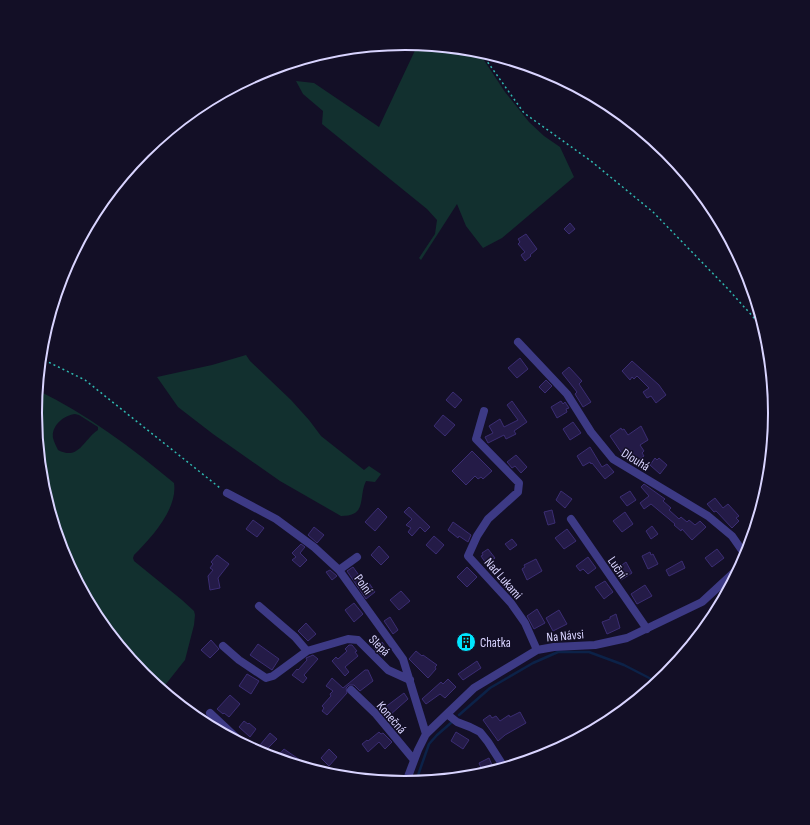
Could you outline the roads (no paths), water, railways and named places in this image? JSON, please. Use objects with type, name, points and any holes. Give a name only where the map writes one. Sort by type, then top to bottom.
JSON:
[{"type":"street","name":"Dlouhá","points":[[518,342],[567,394],[591,432],[613,459],[708,516],[732,536],[741,549]]},
{"type":"street","name":"Nad Lukami","points":[[484,411],[476,439],[519,483],[518,492],[488,520],[477,536],[468,556],[511,603],[525,623],[537,650]]},
{"type":"street","name":"Polní","points":[[227,493],[276,519],[314,546],[339,570],[403,659],[426,734]]},
{"type":"street","name":"Luční","points":[[571,519],[647,629]]},
{"type":"street","points":[[339,570],[357,556]]},
{"type":"street","name":"Na Návsi","points":[[408,776],[426,734],[474,688],[537,650],[554,647],[595,645],[628,638],[702,602],[728,578]]},
{"type":"street","points":[[259,606],[296,638],[307,651]]},
{"type":"street","name":"Slepá","points":[[223,646],[239,660],[266,678],[273,676],[307,651],[348,639],[358,640],[388,670],[410,680]]},
{"type":"street","name":"Konečná","points":[[351,690],[374,713],[414,760]]},
{"type":"street","points":[[210,713],[227,729]]},
{"type":"street","points":[[447,714],[457,722],[480,732],[501,762]]},
{"type":"waterway","points":[[459,715],[490,688],[533,663],[558,652],[589,652],[624,665],[651,679]]},
{"type":"waterway","points":[[418,775],[429,744],[452,722]]},
{"type":"place","name":"Chatka","points":[[466,642]]}]
